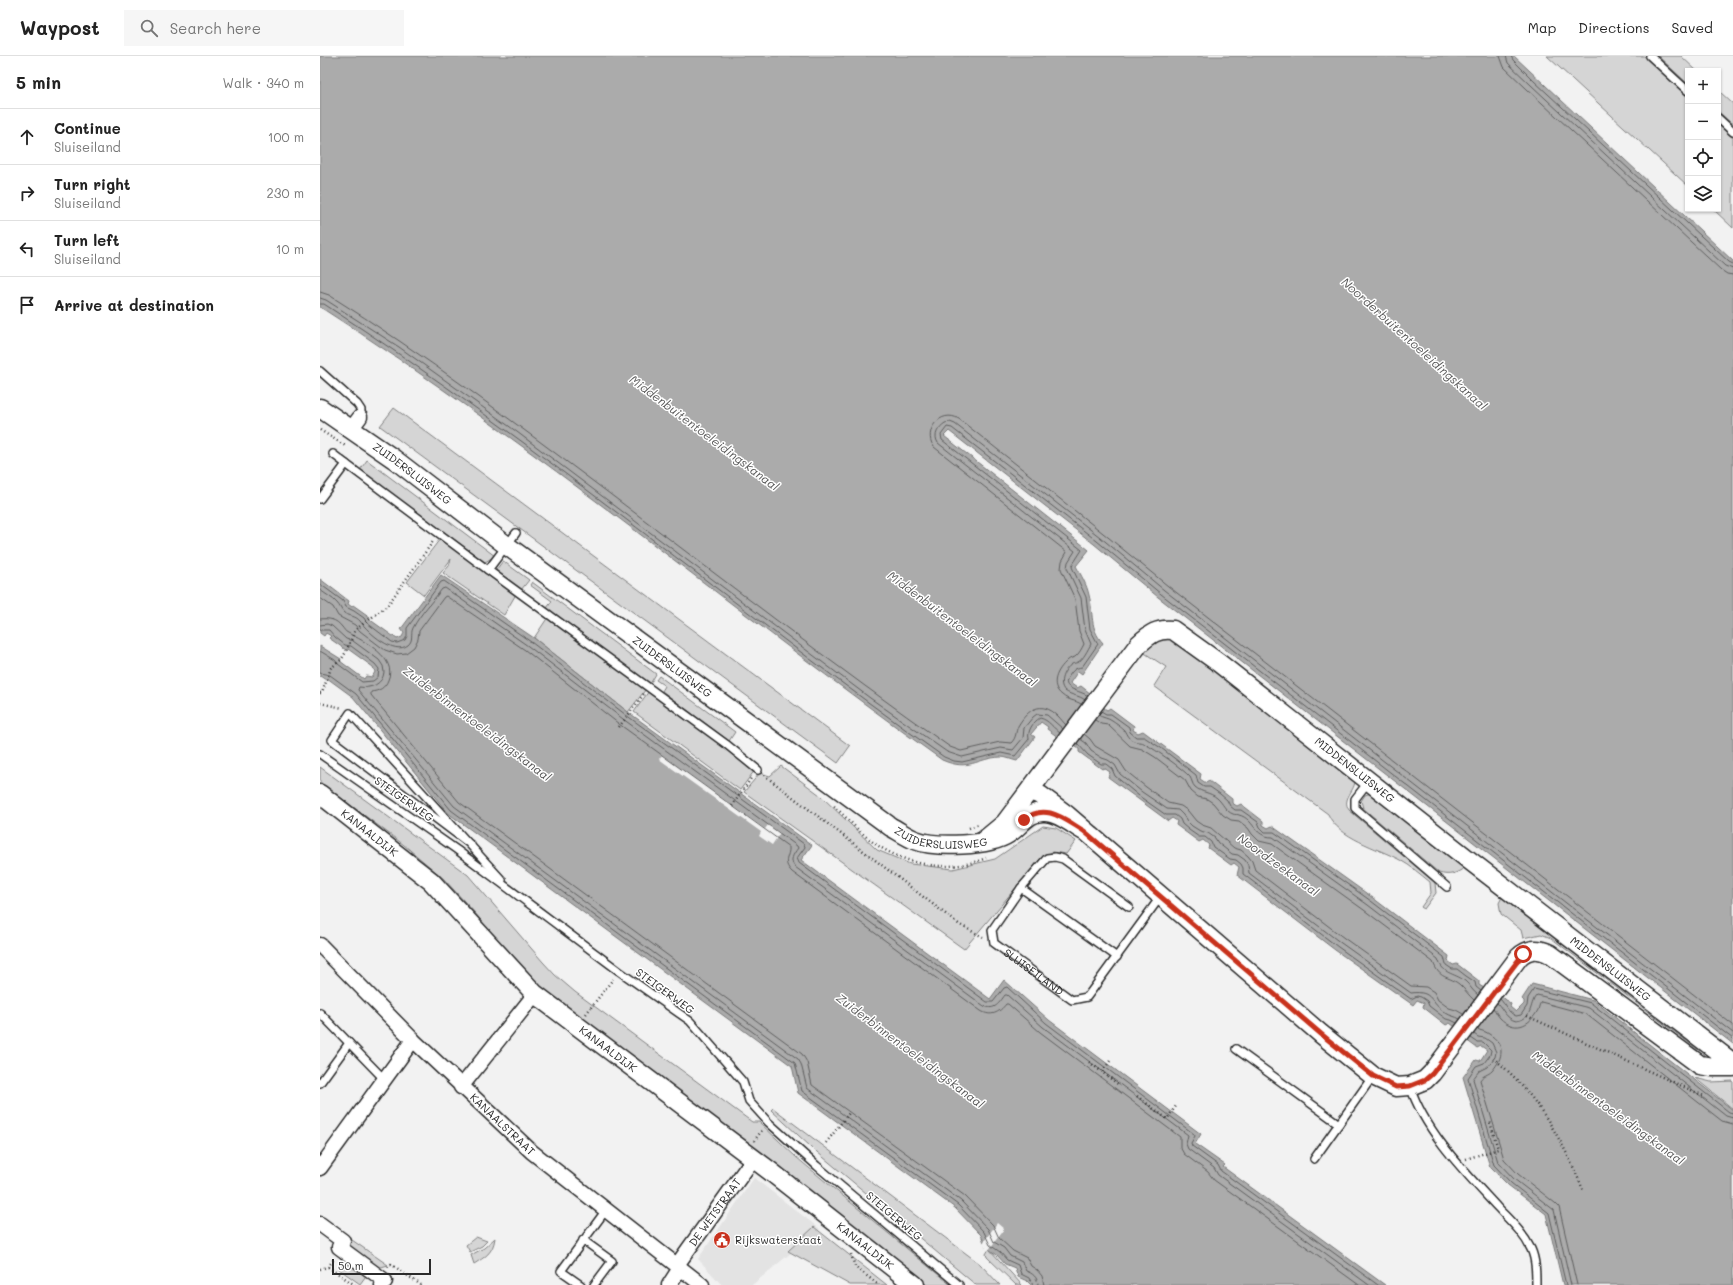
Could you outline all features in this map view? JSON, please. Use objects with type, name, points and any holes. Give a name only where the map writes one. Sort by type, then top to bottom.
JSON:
[{"type":"street","name":"ZUIDERSLUISWEG","points":[[320,408],[511,539],[891,827],[916,840],[944,846],[987,849],[1027,794]]},
{"type":"street","name":"MIDDENSLUISWEG","points":[[1027,794],[1035,781],[1054,758],[1139,644],[1153,632],[1165,629],[1174,630],[1733,1063]]},
{"type":"street","points":[[1036,813],[1027,794],[1040,795],[1067,815],[1321,1034],[1373,1076],[1396,1087],[1410,1086],[1425,1080],[1446,1056],[1519,957],[1530,950],[1537,949],[1550,954],[1694,1061],[1705,1067],[1733,1067]]},
{"type":"street","name":"KANAALDIJK","points":[[320,795],[431,881],[535,994],[752,1151],[915,1285]]},
{"type":"street","points":[[987,849],[1000,839],[1010,834],[1031,815],[1036,813],[1049,812],[1084,831]]},
{"type":"street","name":"KANAALSTRAAT","points":[[320,945],[461,1087],[532,1152],[702,1285]]},
{"type":"street","points":[[461,1087],[535,994]]},
{"type":"street","points":[[320,1168],[413,1040]]},
{"type":"street","name":"DE WETSTRAAT","points":[[669,1285],[678,1267],[752,1151]]},
{"type":"street","points":[[320,1224],[343,1241],[339,1247],[341,1249],[381,1281]]},
{"type":"lane","points":[[1650,56],[1685,88]]},
{"type":"lane","points":[[1721,121],[1733,132]]},
{"type":"lane","points":[[320,371],[358,404],[361,410],[351,429]]},
{"type":"lane","points":[[333,454],[439,534],[726,744],[758,770]]},
{"type":"lane","points":[[320,499],[346,464]]},
{"type":"lane","points":[[488,570],[511,539]]},
{"type":"lane","points":[[471,845],[332,740],[350,713],[471,845],[513,892]]},
{"type":"lane","name":"STEIGERWEG","points":[[320,754],[457,850],[619,971],[690,1021],[743,1082],[749,1101],[768,1122],[817,1166],[959,1285]]},
{"type":"lane","points":[[1369,780],[1355,799],[1355,808],[1446,887]]},
{"type":"lane","name":"SLUISEILAND","points":[[1129,907],[1064,859],[1055,857],[1047,858],[1021,888],[992,930],[995,944],[1072,1000],[1087,997],[1161,896]]},
{"type":"lane","points":[[1021,888],[1117,957]]},
{"type":"lane","points":[[320,1013],[384,1079]]},
{"type":"lane","points":[[320,1083],[349,1043]]},
{"type":"lane","points":[[1236,1049],[1339,1124]]},
{"type":"lane","points":[[1314,1159],[1373,1076]]},
{"type":"lane","points":[[1410,1086],[1423,1117],[1456,1161],[1521,1232],[1531,1250],[1536,1269],[1536,1285]]},
{"type":"lane","points":[[581,1285],[561,1271],[606,1210]]},
{"type":"lane","points":[[583,1240],[612,1261],[594,1285]]},
{"type":"path","points":[[351,429],[354,449]]},
{"type":"path","points":[[320,430],[349,448]]},
{"type":"path","points":[[320,693],[322,692],[331,668],[341,660],[346,652],[355,630],[387,606],[439,534]]},
{"type":"path","points":[[619,727],[643,695]]},
{"type":"path","points":[[320,703],[342,707],[350,713]]},
{"type":"path","points":[[732,806],[758,770],[960,925],[995,944]]},
{"type":"path","points":[[829,801],[876,844],[895,856],[911,862],[937,866],[961,866],[987,849]]},
{"type":"path","name":"ZUIDERSLUISWEG","points":[[964,829],[986,820]]},
{"type":"path","points":[[594,1003],[619,971]]},
{"type":"path","points":[[1528,1016],[1704,1096]]},
{"type":"path","points":[[1493,1058],[1506,1068],[1554,1129],[1571,1161],[1583,1190]]},
{"type":"path","points":[[1102,1072],[1110,1061]]},
{"type":"path","points":[[1089,1062],[1119,1085]]},
{"type":"path","points":[[1137,1096],[1167,1119],[1176,1106]]},
{"type":"path","points":[[826,1143],[849,1113]]},
{"type":"path","points":[[1456,1161],[1498,1149],[1490,1122]]},
{"type":"path","points":[[752,1151],[762,1130]]},
{"type":"path","points":[[850,1248],[855,1267],[879,1285]]},
{"type":"path","points":[[320,1270],[328,1267],[341,1249]]},
{"type":"path","points":[[381,1281],[391,1264],[421,1285]]},
{"type":"path","points":[[328,1267],[355,1285]]},
{"type":"shaded area","points":[[1547,56],[1644,56],[1685,93],[1685,183]]},
{"type":"shaded area","points":[[1658,56],[1681,56],[1694,68],[1685,68],[1685,81]]},
{"type":"shaded area","points":[[1721,93],[1733,104],[1733,125],[1721,114]]},
{"type":"shaded area","points":[[1721,127],[1733,138],[1733,228],[1716,212],[1721,212]]},
{"type":"shaded area","points":[[394,408],[850,746],[838,763],[380,426]]},
{"type":"shaded area","points":[[367,460],[495,556],[485,562],[360,470]]},
{"type":"shaded area","points":[[440,539],[516,594],[504,615],[443,573],[449,566],[451,559],[424,595],[407,582]]},
{"type":"shaded area","points":[[503,561],[529,580],[521,590],[496,570]]},
{"type":"shaded area","points":[[532,582],[656,674],[650,684],[547,608],[552,601],[530,585]]},
{"type":"shaded area","points":[[548,617],[646,689],[628,712],[534,638]]},
{"type":"shaded area","points":[[1170,638],[1202,657],[1355,779],[1355,783],[1347,802],[1349,810],[1435,883],[1436,893],[1424,909],[1421,907],[1431,893],[1430,882],[1404,862],[1360,842],[1340,830],[1328,814],[1154,686],[1166,667],[1143,652],[1157,639]]},
{"type":"shaded area","points":[[659,676],[735,732],[729,741],[662,691],[665,686],[656,680]]},
{"type":"shaded area","points":[[649,691],[755,770],[740,790],[634,712]]},
{"type":"shaded area","points":[[781,766],[820,795],[877,850],[910,864],[953,869],[995,859],[1043,826],[1056,828],[1076,841],[1066,854],[1052,852],[1040,859],[964,949],[744,792],[760,773],[770,776]]},
{"type":"shaded area","points":[[320,767],[468,875],[543,962],[555,975],[575,992],[752,1122],[759,1122],[796,1157],[951,1285],[927,1285],[752,1148],[529,979],[475,913],[443,878],[404,845],[320,782]]},
{"type":"shaded area","points":[[1371,793],[1703,1049],[1701,1051],[1697,1049],[1551,938],[1541,934],[1523,938],[1521,930],[1501,914],[1499,903],[1502,897],[1464,868],[1452,874],[1439,873],[1363,808],[1361,801],[1365,795]]},
{"type":"shaded area","points":[[1695,1078],[1711,1082],[1733,1081],[1733,1109]]},
{"type":"shaded area","points":[[773,1108],[980,1264],[1000,1285],[976,1285],[811,1147],[771,1110]]},
{"type":"shaded area","points":[[754,1178],[820,1229],[752,1285],[722,1285],[698,1259]]},
{"type":"shaded area","points":[[814,1227],[887,1285],[850,1285],[788,1251]]},
{"type":"shaded area","points":[[476,1237],[487,1241],[482,1246],[470,1252],[466,1245]]},
{"type":"shaded area","points":[[495,1238],[490,1251],[485,1257],[474,1264],[471,1255],[484,1248]]},
{"type":"shaded area","points":[[352,1240],[388,1265],[378,1268],[347,1246]]},
{"type":"shaded area","points":[[989,1249],[1022,1285],[1016,1285],[987,1257],[986,1254]]},
{"type":"shaded area","points":[[341,1254],[368,1273],[360,1284],[339,1269],[344,1262],[339,1257]]},
{"type":"water","points":[[320,56],[1514,56],[1733,261],[1733,1044],[1158,597],[1094,544],[949,431],[944,436],[1089,550],[1076,566],[1088,591],[1094,626],[1103,643],[1082,674],[1078,671],[1070,683],[1077,688],[1081,686],[1105,705],[1104,708],[1107,710],[1110,708],[1134,726],[1133,730],[1138,733],[1143,731],[1201,774],[1200,779],[1206,783],[1209,781],[1232,799],[1232,803],[1237,806],[1241,804],[1263,821],[1263,825],[1268,828],[1272,826],[1373,898],[1449,956],[1448,961],[1453,965],[1457,964],[1479,981],[1479,985],[1499,994],[1511,1004],[1510,1007],[1516,1012],[1524,1004],[1522,999],[1532,984],[1593,1000],[1733,1110],[1733,1285],[1563,1285],[1546,1214],[1508,1185],[1490,1167],[1463,1077],[1476,1060],[1480,1061],[1487,1050],[1481,1046],[1477,1048],[1454,1031],[1455,1027],[1450,1023],[1446,1025],[1423,1007],[1424,1003],[1417,1000],[1413,1005],[1335,950],[1237,875],[1239,867],[1234,863],[1231,865],[1208,848],[1209,845],[1203,840],[1199,842],[1176,825],[1177,821],[1172,818],[1168,821],[1108,777],[1110,772],[1104,768],[1102,769],[1079,752],[1079,749],[1073,745],[1070,746],[1047,729],[1048,727],[1041,722],[1031,734],[1035,737],[1017,761],[1001,757],[960,765],[942,760],[787,646],[634,529],[479,415],[320,307]]},
{"type":"water","name":"Zuiderbinnentoeleidingskanaal","points":[[441,575],[534,638],[628,712],[812,845],[801,860],[990,999],[1004,980],[1049,1020],[1201,1134],[1195,1144],[1225,1165],[1223,1167],[1385,1285],[1031,1285],[1027,1281],[1018,1277],[1015,1268],[1005,1264],[997,1255],[986,1247],[981,1235],[955,1208],[798,1093],[792,1066],[448,813],[353,697],[327,678],[326,680],[320,676],[320,646],[341,659],[340,661],[364,679],[366,676],[372,677],[375,672],[373,667],[348,649],[346,650],[329,638],[331,636],[326,633],[324,636],[320,633],[320,579],[349,601],[348,604],[352,607],[353,605],[370,617],[369,619],[397,639],[402,637],[404,633],[401,629]]},
{"type":"pier","points":[[662,755],[765,829],[768,825],[780,833],[772,845],[759,836],[761,832],[659,759]]},
{"type":"pier","points":[[997,1223],[1004,1229],[988,1251],[983,1243]]},
{"type":"place","name":"Rijkswaterstaat","points":[[722,1240]]},
{"type":"route","points":[[1024,820],[1031,815],[1042,811],[1049,812],[1084,831],[1321,1034],[1373,1076],[1396,1087],[1410,1086],[1425,1080],[1432,1074],[1519,957],[1523,954]]},
{"type":"water label","name":"Noorderbuitentoeleidingskanaal","points":[[1414,344]]},
{"type":"water label","name":"Middenbuitentoeleidingskanaal","points":[[704,433]]},
{"type":"water label","name":"Middenbuitentoeleidingskanaal","points":[[962,629]]},
{"type":"water label","name":"Noordzeekanaal","points":[[1278,865]]},
{"type":"water label","name":"Middenbinnentoeleidingskanaal","points":[[1608,1108]]}]
